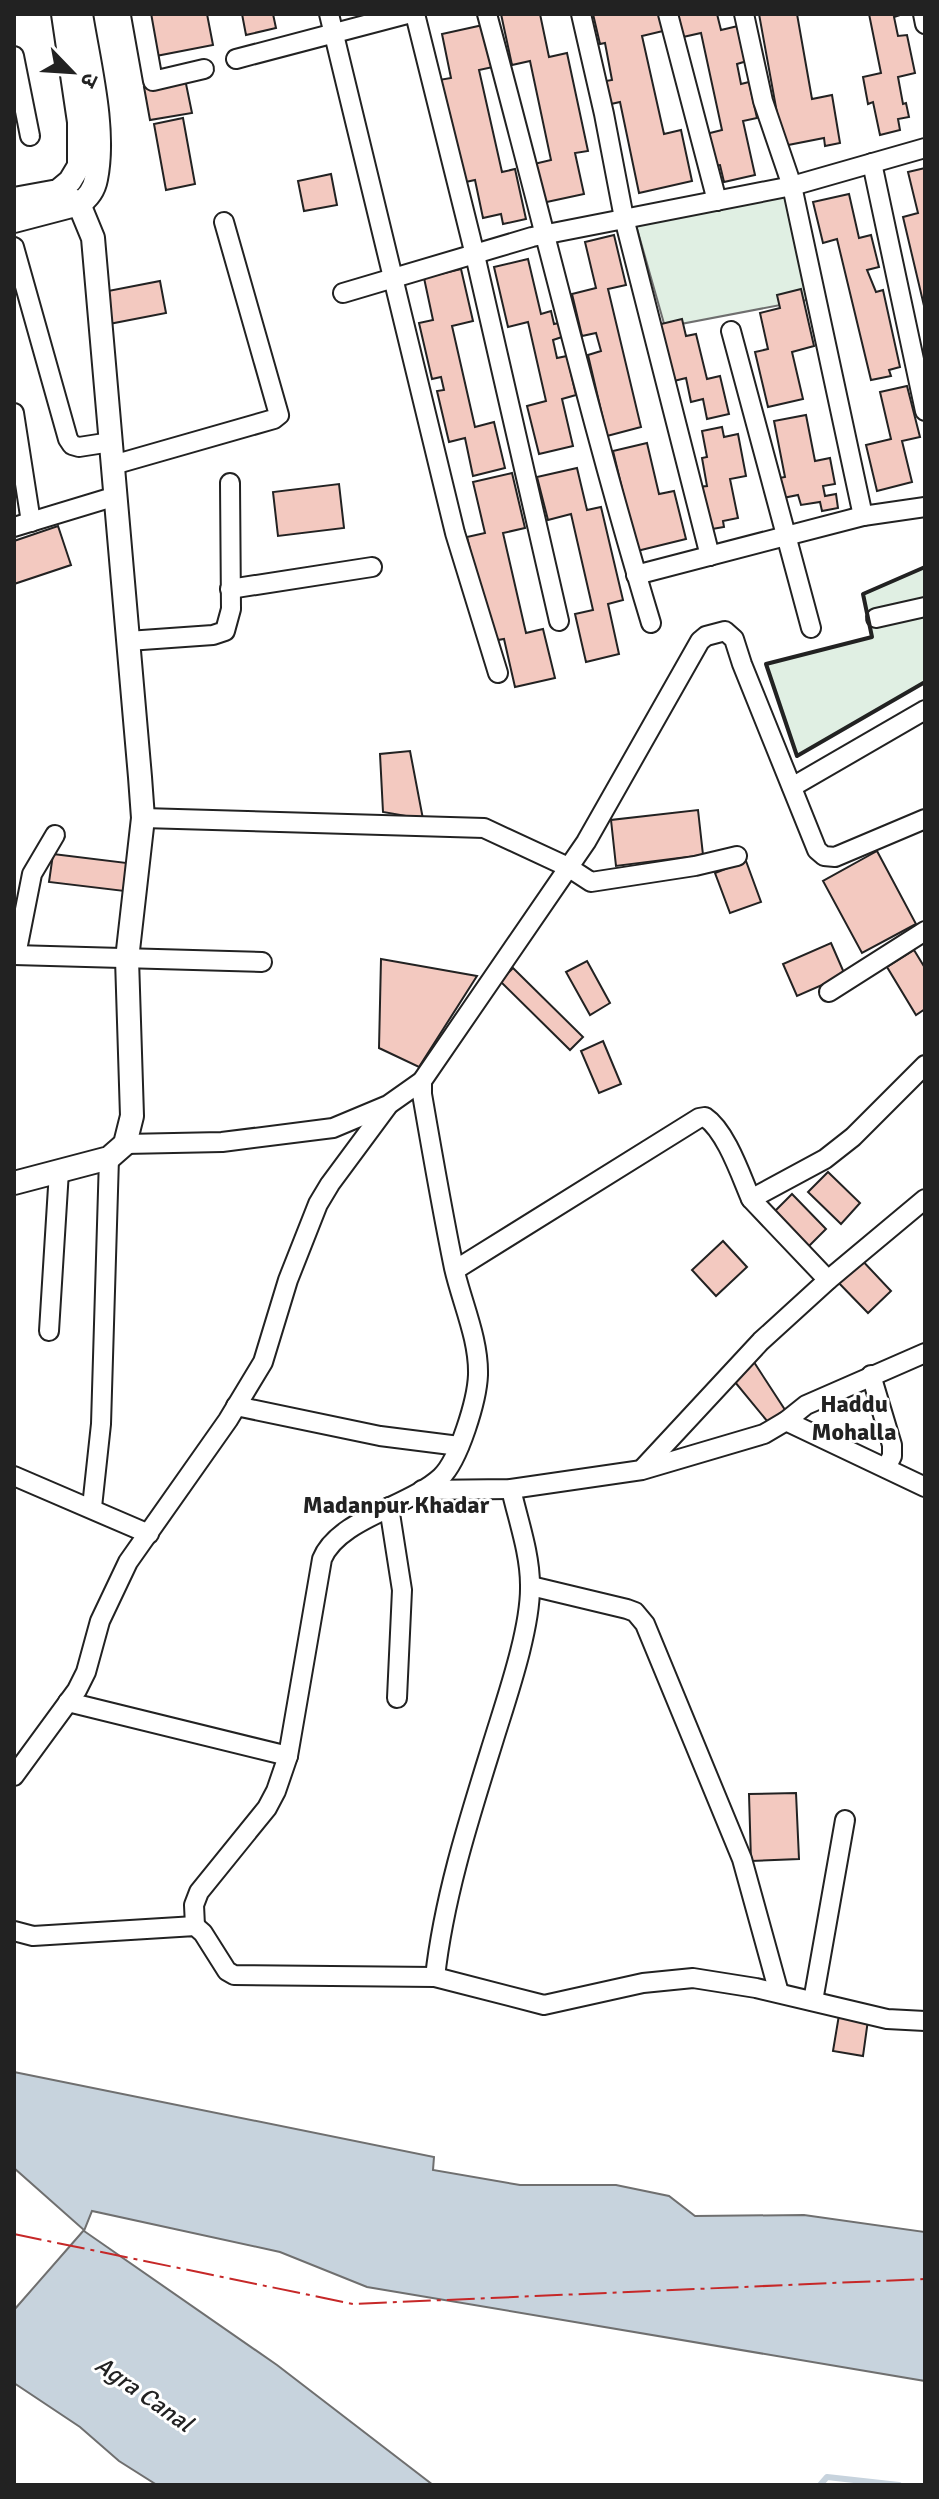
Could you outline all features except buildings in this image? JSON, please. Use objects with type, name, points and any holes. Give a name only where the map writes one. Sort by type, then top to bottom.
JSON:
[{"type":"street","points":[[14,199],[58,191],[70,181],[79,166],[80,146],[63,14]]},
{"type":"street","points":[[14,221],[79,204],[87,199],[96,179],[96,115],[81,14]]},
{"type":"street","points":[[141,14],[153,81],[204,69]]},
{"type":"street","points":[[329,14],[455,533],[498,673]]},
{"type":"street","points":[[236,59],[407,14]]},
{"type":"street","points":[[415,14],[475,255],[559,621]]},
{"type":"street","points":[[487,14],[547,234],[604,462],[651,623]]},
{"type":"street","points":[[581,14],[624,218],[710,556]]},
{"type":"street","points":[[668,14],[717,201]]},
{"type":"street","points":[[744,14],[763,101],[792,186],[863,516]]},
{"type":"street","points":[[923,14],[925,24]]},
{"type":"street","points":[[14,56],[18,94],[30,136]]},
{"type":"street","points":[[343,293],[547,234],[792,186],[925,148]]},
{"type":"street","points":[[872,163],[925,411]]},
{"type":"street","points":[[58,191],[79,204],[93,238],[143,818],[127,959],[132,1116],[117,1151],[101,1424],[92,1507]]},
{"type":"street","points":[[113,465],[225,434],[279,415],[224,222]]},
{"type":"street","points":[[14,247],[68,439],[72,445],[79,447],[111,442]]},
{"type":"street","points":[[731,331],[811,628]]},
{"type":"street","points":[[14,413],[22,524],[116,496]]},
{"type":"street","points":[[128,641],[213,635],[225,631],[231,609],[230,483]]},
{"type":"street","points":[[636,575],[863,516],[925,507]]},
{"type":"street","points":[[230,589],[372,567]]},
{"type":"street","points":[[876,618],[925,607]]},
{"type":"street","points":[[14,1183],[117,1151],[333,1128],[388,1105],[422,1081],[586,842],[700,641],[706,636],[725,631],[734,639],[817,850],[824,856],[835,857],[925,819]]},
{"type":"street","points":[[792,787],[925,710]]},
{"type":"street","points":[[143,818],[484,828],[568,867],[591,882],[695,866],[737,856]]},
{"type":"street","points":[[55,835],[32,874],[15,955],[262,962]]},
{"type":"street","points":[[829,992],[925,931]]},
{"type":"street","points":[[751,1199],[825,1159],[853,1137],[925,1065]]},
{"type":"street","points":[[195,1926],[194,1905],[199,1892],[267,1808],[276,1791],[288,1756],[326,1549],[339,1536],[443,1475],[459,1446],[476,1388],[478,1373],[472,1334],[455,1270],[422,1081]]},
{"type":"street","points":[[14,1776],[86,1672],[105,1610],[128,1562],[263,1362],[288,1280],[318,1204],[388,1105]]},
{"type":"street","points":[[455,1270],[705,1117],[711,1121],[726,1146],[751,1199],[828,1280]]},
{"type":"street","points":[[49,1331],[59,1171]]},
{"type":"street","points":[[642,1470],[740,1362],[828,1280],[925,1199]]},
{"type":"street","points":[[422,1490],[511,1489],[642,1470],[764,1434],[806,1405],[925,1353]]},
{"type":"street","points":[[871,1375],[892,1445],[892,1456],[886,1468]]},
{"type":"street","points":[[236,1406],[380,1436],[459,1446]]},
{"type":"street","points":[[786,1421],[925,1487]]},
{"type":"street","points":[[14,1476],[149,1534]]},
{"type":"street","points":[[435,1977],[458,1863],[510,1688],[527,1612],[531,1586],[529,1564],[511,1489]]},
{"type":"street","points":[[389,1507],[402,1590],[397,1698]]},
{"type":"street","points":[[531,1586],[627,1609],[635,1612],[645,1624],[742,1859],[779,1993]]},
{"type":"street","points":[[68,1702],[288,1756]]},
{"type":"street","points":[[813,2001],[845,1820]]},
{"type":"street","points":[[14,1931],[33,1936],[195,1926],[227,1971],[234,1975],[435,1977],[544,2005],[693,1978],[779,1993],[887,2019],[925,2021]]},
{"type":"green space","points":[[788,193],[812,299],[665,327],[636,225]]},
{"type":"green space","points":[[925,567],[925,682],[797,756],[766,664],[872,637],[863,594]]},
{"type":"water","name":"Agra Canal","points":[[14,2072],[434,2157],[433,2170],[520,2185],[616,2185],[669,2196],[695,2216],[804,2215],[925,2232],[925,2381],[367,2287],[280,2252],[92,2211],[84,2231],[277,2365],[433,2485],[157,2485],[119,2461],[80,2427],[14,2383],[14,2310],[84,2230],[14,2168]]},
{"type":"waterway","points":[[820,2485],[827,2477],[899,2485]]},
{"type":"wall","points":[[925,567],[863,594],[872,637],[766,664],[797,756],[925,682]]},
{"type":"power","points":[[14,2234],[353,2304],[925,2279]]},
{"type":"district","name":"Haddu Mohalla","points":[[854,1418]]},
{"type":"district","name":"Madanpur Khadar","points":[[396,1505]]}]
